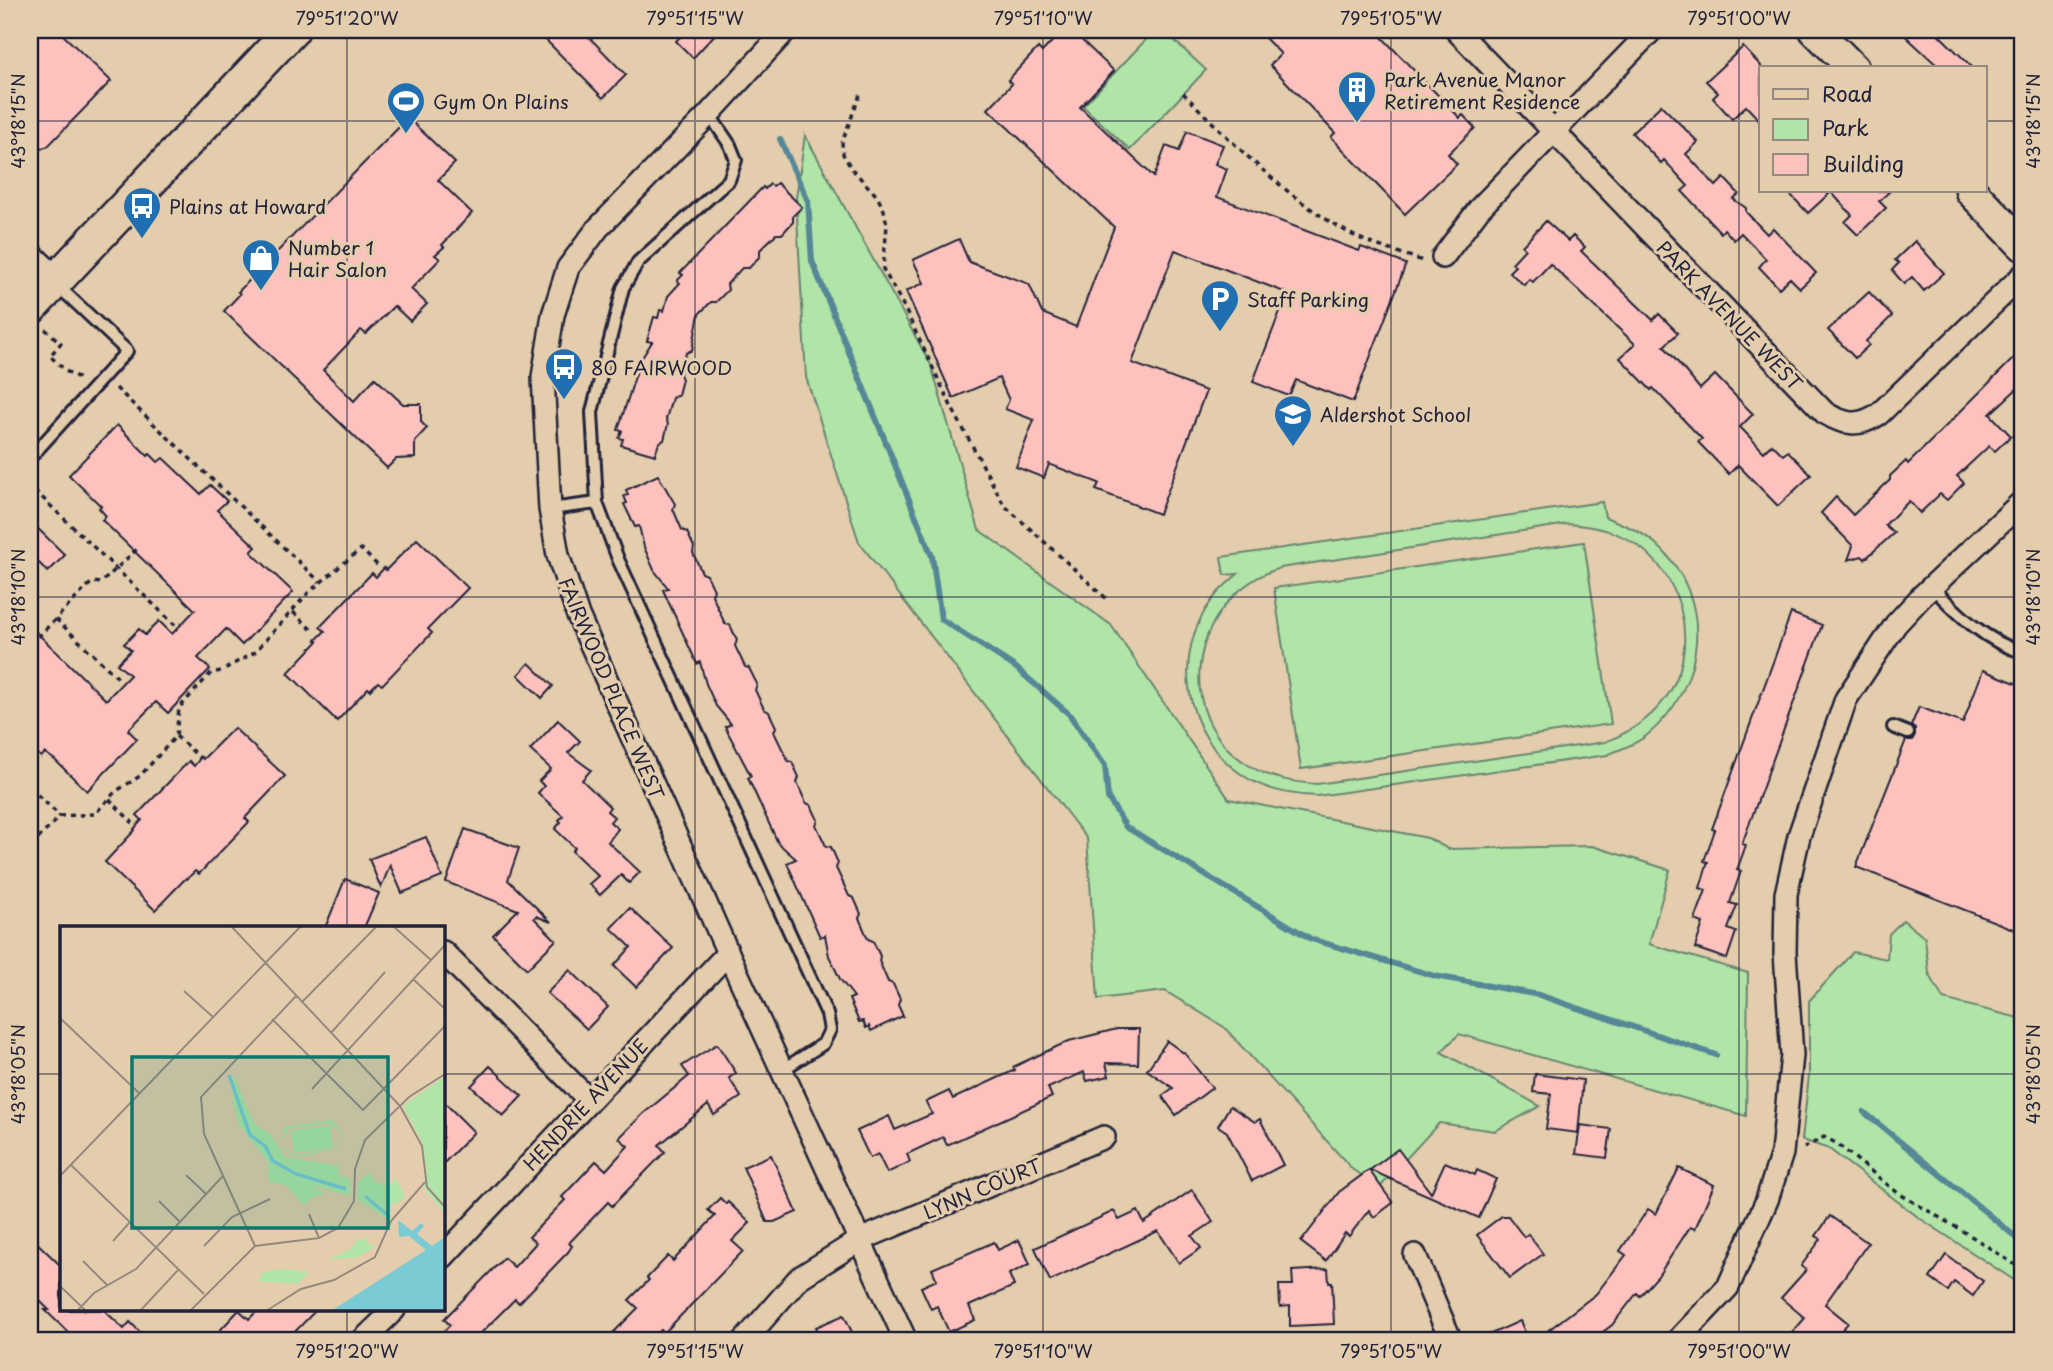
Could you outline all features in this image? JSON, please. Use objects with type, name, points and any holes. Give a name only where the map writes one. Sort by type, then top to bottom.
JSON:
[{"type":"main road","points":[[35,316],[54,282],[292,30]]},
{"type":"main road","points":[[1815,30],[1851,66]]},
{"type":"main road","points":[[1972,192],[2023,245]]},
{"type":"main road","points":[[30,259],[54,282]]},
{"type":"street","name":"FAIRWOOD PLACE WEST","points":[[786,30],[598,228],[568,268],[553,314],[543,377],[550,509],[558,555],[577,613],[728,953],[906,1341]]},
{"type":"street","name":"PARK AVENUE WEST","points":[[1456,30],[1825,413],[1839,421],[1854,425],[1867,422],[1879,414],[2023,275]]},
{"type":"street","points":[[1438,262],[1479,209],[1652,30]]},
{"type":"street","points":[[1677,1341],[1728,1287],[1768,1200],[1782,1153],[1792,1055],[1785,953],[1786,894],[1799,836],[1846,699],[1896,624],[2023,501]]},
{"type":"street","points":[[444,953],[588,1100]]},
{"type":"street","name":"HENDRIE AVENUE","points":[[444,1256],[728,953]]},
{"type":"street","name":"LYNN COURT","points":[[744,1341],[799,1278],[860,1240],[1104,1136]]},
{"type":"street","points":[[1415,1255],[1451,1341]]},
{"type":"street","points":[[362,1341],[387,1312]]},
{"type":"lane","points":[[709,114],[730,145],[736,160],[729,180],[638,262],[623,288],[592,412],[597,503],[618,559],[827,1014],[830,1030],[823,1044],[782,1070]]},
{"type":"lane","points":[[30,457],[127,351],[54,282]]},
{"type":"lane","points":[[550,509],[597,503]]},
{"type":"lane","points":[[1932,587],[1958,613],[1984,633],[2009,648],[2023,652]]},
{"type":"lane","points":[[1893,727],[1908,733]]},
{"type":"path","points":[[1184,93],[1249,159],[1285,189],[1338,226],[1352,235],[1438,262]]},
{"type":"path","points":[[859,95],[842,142],[843,154],[851,168],[877,195],[884,210],[887,225],[883,269],[1004,505],[1108,600]]},
{"type":"path","points":[[35,316],[61,343],[50,356],[92,390]]},
{"type":"path","points":[[104,377],[320,582]]},
{"type":"path","points":[[34,471],[32,488],[175,625]]},
{"type":"path","points":[[38,637],[92,582],[101,583],[138,548]]},
{"type":"path","points":[[38,839],[60,816],[95,814],[109,799],[140,776],[176,736],[179,708],[211,673],[221,671],[256,652],[320,582],[361,549],[379,566]]},
{"type":"path","points":[[292,612],[314,632]]},
{"type":"path","points":[[56,619],[118,678]]},
{"type":"path","points":[[176,736],[200,758]]},
{"type":"path","points":[[30,788],[60,816]]},
{"type":"path","points":[[109,799],[133,823]]},
{"type":"path","points":[[1782,1153],[1800,1151],[1824,1137],[1836,1143],[1898,1193],[2023,1270]]},
{"type":"green space","points":[[1155,30],[1163,30],[1206,70],[1130,150],[1083,106]]},
{"type":"green space","points":[[805,135],[931,365],[979,530],[1111,625],[1229,799],[1428,838],[1448,849],[1592,846],[1670,870],[1649,944],[1748,973],[1746,1116],[1459,1034],[1441,1052],[1540,1106],[1495,1131],[1439,1123],[1381,1186],[1353,1170],[1224,1027],[1165,991],[1098,999],[1087,839],[859,542],[806,377],[796,198]]},
{"type":"green space","points":[[1602,502],[1605,517],[1632,528],[1656,544],[1675,566],[1688,590],[1695,616],[1696,642],[1691,668],[1681,693],[1666,716],[1642,739],[1607,755],[1317,796],[1277,791],[1249,779],[1222,758],[1207,738],[1196,716],[1190,693],[1188,669],[1191,645],[1199,622],[1215,596],[1238,574],[1224,575],[1221,557]],"holes":[[[1568,524],[1602,529],[1634,543],[1664,572],[1681,609],[1684,651],[1671,690],[1650,715],[1624,733],[1605,742],[1317,784],[1282,779],[1250,766],[1224,744],[1207,718],[1200,689],[1201,659],[1210,630],[1227,604],[1250,582],[1280,568]]]},
{"type":"green space","points":[[1584,542],[1611,724],[1301,769],[1274,588]]},
{"type":"green space","points":[[1903,920],[1925,938],[1929,973],[1943,999],[2023,1019],[2023,1286],[1918,1217],[1829,1149],[1802,1140],[1809,1075],[1809,1001],[1853,952],[1887,959],[1889,934]]},
{"type":"building","points":[[30,30],[58,30],[111,81],[48,146],[41,149],[30,143]]},
{"type":"building","points":[[536,30],[582,30],[626,75],[603,98]]},
{"type":"building","points":[[687,30],[719,30],[693,58],[676,41]]},
{"type":"building","points":[[1063,30],[1071,30],[1114,71],[1080,107],[1154,177],[1166,146],[1179,151],[1187,131],[1223,145],[1215,164],[1227,169],[1217,197],[1359,251],[1361,247],[1406,264],[1353,402],[1296,380],[1289,396],[1253,382],[1287,293],[1175,250],[1132,363],[1206,391],[1159,514],[1096,490],[1099,483],[1049,464],[1044,478],[1016,467],[1034,420],[1005,409],[1009,400],[999,378],[953,398],[906,291],[924,283],[913,260],[959,239],[969,262],[1029,284],[1042,313],[1076,327],[1114,227],[988,109],[1012,84],[1008,80],[1038,48],[1042,52]]},
{"type":"building","name":"Park Avenue Manor Retirement Residence","points":[[1257,30],[1375,30],[1460,118],[1463,115],[1475,128],[1448,154],[1457,164],[1405,214],[1331,137],[1335,133],[1270,65],[1281,54]]},
{"type":"building","points":[[1899,30],[1934,30],[1971,66],[1938,66]]},
{"type":"building","points":[[1743,47],[1761,66],[1759,120],[1746,106],[1732,119],[1713,98],[1718,93],[1706,81]]},
{"type":"building","points":[[1661,105],[1698,142],[1686,154],[1716,186],[1724,178],[1739,194],[1733,199],[1746,208],[1746,212],[1767,234],[1773,228],[1816,273],[1800,288],[1790,278],[1779,288],[1759,267],[1766,259],[1741,233],[1734,240],[1724,229],[1721,233],[1682,191],[1688,186],[1664,160],[1661,163],[1632,133]]},
{"type":"building","points":[[408,118],[455,163],[438,180],[472,213],[435,255],[440,259],[411,289],[427,304],[410,321],[394,306],[366,334],[361,330],[323,370],[354,401],[375,378],[403,404],[421,404],[421,422],[427,428],[415,441],[415,458],[396,459],[387,468],[224,311],[240,294],[238,292]]},
{"type":"building","points":[[777,183],[802,207],[782,234],[776,234],[760,250],[760,256],[749,268],[742,268],[727,284],[728,290],[699,314],[692,350],[686,353],[680,374],[682,379],[678,395],[672,398],[666,419],[668,424],[664,440],[659,443],[655,455],[621,445],[623,439],[619,438],[622,431],[618,430],[640,361],[652,342],[647,341],[654,317],[658,318],[660,310],[664,311],[668,296],[680,283],[677,281],[683,275],[680,273],[763,187],[765,189],[770,184],[773,186]]},
{"type":"building","points":[[1788,192],[1831,192],[1808,213]]},
{"type":"building","points":[[1831,192],[1889,192],[1879,201],[1886,208],[1858,235],[1845,222],[1852,215]]},
{"type":"building","points":[[1546,221],[1568,241],[1573,236],[1585,247],[1581,251],[1653,320],[1659,314],[1678,333],[1664,346],[1700,389],[1715,375],[1753,414],[1740,427],[1764,452],[1772,444],[1783,455],[1788,451],[1811,475],[1778,506],[1738,465],[1729,474],[1698,442],[1702,439],[1620,358],[1635,344],[1550,264],[1533,282],[1529,279],[1524,285],[1509,272],[1515,266],[1512,263],[1525,249],[1522,246]]},
{"type":"building","points":[[1915,241],[1944,273],[1924,291],[1912,277],[1904,284],[1892,270],[1899,263],[1895,260]]},
{"type":"building","points":[[1869,292],[1892,316],[1866,341],[1869,345],[1855,358],[1828,330]]},
{"type":"building","points":[[2023,349],[2023,383],[1990,414],[2011,436],[1995,451],[1989,446],[1957,476],[1964,483],[1947,500],[1940,494],[1920,513],[1909,501],[1885,525],[1894,533],[1865,559],[1862,556],[1848,560],[1853,546],[1821,513],[1836,497],[1853,515]]},
{"type":"building","points":[[117,425],[148,456],[150,454],[158,462],[163,458],[201,494],[210,485],[227,501],[217,510],[256,547],[251,552],[293,592],[242,645],[226,629],[198,658],[210,669],[168,713],[156,702],[128,730],[137,739],[87,791],[55,760],[45,753],[41,757],[30,746],[30,626],[106,700],[130,675],[117,664],[131,650],[124,644],[139,629],[145,635],[159,621],[172,634],[195,610],[102,520],[106,516],[99,508],[101,506],[69,475]]},
{"type":"building","points":[[658,475],[675,504],[673,509],[682,530],[687,532],[694,547],[693,553],[702,573],[707,575],[714,590],[712,595],[725,624],[730,625],[737,640],[735,646],[757,684],[755,690],[776,727],[774,732],[799,777],[797,783],[818,820],[816,825],[826,846],[831,847],[838,863],[836,868],[849,896],[854,898],[868,939],[873,941],[888,982],[893,984],[900,999],[898,1005],[903,1016],[871,1031],[863,1021],[859,1022],[849,999],[854,997],[840,979],[829,956],[825,935],[820,937],[787,863],[796,859],[778,843],[748,778],[751,776],[725,727],[731,724],[716,706],[700,662],[697,664],[663,590],[668,588],[654,570],[639,526],[635,527],[624,504],[627,503],[624,496],[628,495],[626,490]]},
{"type":"building","points":[[30,521],[65,555],[48,572],[30,554]]},
{"type":"building","points":[[417,539],[468,588],[428,629],[432,633],[382,685],[378,682],[370,690],[368,688],[337,721],[288,673],[325,631],[320,627],[372,573],[376,577],[384,568],[386,570]]},
{"type":"building","points":[[1791,613],[1822,625],[1742,844],[1746,845],[1737,870],[1741,871],[1730,903],[1737,905],[1728,929],[1736,932],[1727,959],[1695,948],[1703,923],[1695,920],[1706,890],[1700,888],[1708,862],[1704,861],[1715,830],[1712,829]]},
{"type":"building","points":[[529,663],[553,686],[542,698],[518,675]]},
{"type":"building","points":[[1983,670],[2023,686],[2023,933],[1856,867],[1906,740],[1912,740],[1915,735],[1915,729],[1911,726],[1919,707],[1963,723]]},
{"type":"building","points":[[558,720],[580,741],[568,753],[591,770],[582,780],[610,807],[607,811],[614,817],[610,822],[618,829],[608,842],[640,872],[629,883],[621,875],[600,895],[589,884],[598,876],[572,851],[575,848],[555,829],[563,816],[538,793],[544,786],[539,781],[551,769],[530,750]]},
{"type":"building","points":[[234,728],[285,776],[245,818],[249,822],[199,874],[195,871],[186,878],[155,910],[105,862],[142,820],[137,815],[189,761],[194,766]]},
{"type":"building","points":[[465,829],[519,848],[508,880],[551,922],[536,916],[534,918],[556,940],[527,969],[493,935],[518,910],[446,882]]},
{"type":"building","points":[[426,837],[442,877],[402,893],[390,865],[381,888],[369,859]]},
{"type":"building","points":[[345,879],[379,893],[365,926],[326,926]]},
{"type":"building","points":[[630,908],[673,948],[636,987],[614,966],[631,947],[611,928]]},
{"type":"building","points":[[570,970],[608,1007],[587,1029],[547,993]]},
{"type":"building","points":[[1117,1029],[1139,1029],[1138,1064],[1106,1063],[1109,1076],[1087,1081],[1084,1072],[1048,1088],[1052,1097],[947,1145],[943,1137],[907,1154],[910,1162],[887,1173],[878,1154],[870,1158],[857,1131],[889,1116],[895,1130],[932,1114],[926,1102],[949,1091],[953,1099],[1069,1041]]},
{"type":"building","points":[[1167,1041],[1185,1054],[1212,1088],[1176,1115],[1162,1096],[1173,1088],[1147,1070]]},
{"type":"building","points":[[717,1044],[736,1073],[729,1078],[741,1097],[714,1115],[708,1105],[659,1145],[665,1152],[612,1206],[608,1202],[569,1243],[572,1246],[568,1252],[519,1303],[515,1299],[473,1341],[434,1341],[450,1325],[444,1319],[504,1258],[514,1267],[536,1243],[529,1237],[565,1200],[562,1197],[596,1161],[606,1170],[628,1146],[619,1138],[689,1076],[682,1066]]},
{"type":"building","points":[[490,1066],[522,1096],[503,1116],[471,1086]]},
{"type":"building","points":[[1535,1074],[1583,1080],[1578,1133],[1546,1129],[1551,1094],[1533,1092]]},
{"type":"building","points":[[444,1102],[474,1132],[444,1163]]},
{"type":"building","points":[[1230,1106],[1255,1122],[1260,1119],[1283,1165],[1252,1181],[1227,1132],[1218,1126]]},
{"type":"building","points":[[1580,1125],[1611,1129],[1607,1158],[1576,1154]]},
{"type":"building","points":[[1398,1149],[1431,1193],[1445,1162],[1475,1175],[1477,1170],[1496,1179],[1479,1218],[1370,1170]]},
{"type":"building","points":[[771,1155],[797,1212],[774,1222],[767,1222],[743,1167]]},
{"type":"building","points":[[1679,1168],[1714,1185],[1695,1229],[1690,1227],[1658,1276],[1640,1296],[1637,1293],[1612,1325],[1591,1341],[1534,1341],[1596,1294],[1626,1255],[1620,1251],[1648,1209],[1656,1214]]},
{"type":"building","points":[[1369,1170],[1393,1203],[1374,1217],[1369,1210],[1349,1236],[1345,1233],[1326,1261],[1301,1242],[1339,1192]]},
{"type":"building","points":[[1192,1190],[1213,1222],[1192,1236],[1201,1248],[1179,1263],[1158,1231],[1050,1281],[1035,1248],[1114,1211],[1119,1220],[1138,1211],[1144,1223]]},
{"type":"building","points":[[720,1198],[750,1223],[732,1241],[743,1251],[664,1333],[661,1330],[651,1341],[605,1341],[638,1308],[629,1300],[649,1280],[647,1278],[668,1256],[673,1261],[715,1216],[708,1210]]},
{"type":"building","points":[[1502,1216],[1508,1216],[1524,1237],[1528,1234],[1543,1254],[1510,1278],[1477,1235]]},
{"type":"building","points":[[1830,1216],[1868,1243],[1825,1304],[1848,1323],[1833,1341],[1785,1341],[1805,1318],[1781,1298],[1806,1270],[1801,1266],[1821,1239],[1816,1236]]},
{"type":"building","points":[[30,1236],[60,1265],[60,1312],[106,1312],[124,1329],[130,1322],[149,1341],[77,1341],[30,1291]]},
{"type":"building","points":[[1019,1240],[1030,1264],[1009,1274],[1014,1286],[969,1306],[975,1320],[949,1332],[937,1306],[931,1309],[921,1287],[937,1280],[932,1269],[994,1242],[998,1250]]},
{"type":"building","points":[[1946,1255],[1983,1281],[1973,1296],[1954,1282],[1948,1291],[1930,1278]]},
{"type":"building","points":[[1328,1269],[1329,1282],[1332,1282],[1334,1324],[1290,1326],[1290,1306],[1280,1307],[1279,1285],[1293,1285],[1292,1271]]},
{"type":"building","points":[[237,1312],[249,1319],[256,1312],[314,1312],[286,1341],[210,1341]]},
{"type":"building","points":[[844,1315],[856,1341],[822,1341],[816,1327]]},
{"type":"building","points":[[1520,1321],[1529,1341],[1475,1341]]},
{"type":"waterway","points":[[780,139],[808,201],[812,261],[932,556],[941,619],[1015,667],[1069,714],[1105,766],[1108,798],[1126,827],[1311,939],[1435,976],[1539,995],[1716,1055]]},
{"type":"waterway","points":[[1864,1112],[2023,1243]]},
{"type":"place","name":"Park Avenue Manor Retirement Residence","points":[[1357,124]]},
{"type":"place","name":"Gym On Plains","points":[[406,135]]},
{"type":"place","name":"Plains at Howard","points":[[142,240]]},
{"type":"place","name":"Number 1 Hair Salon","points":[[261,292]]},
{"type":"place","name":"Staff Parking","points":[[1220,333]]},
{"type":"place","name":"80 FAIRWOOD","points":[[564,401]]},
{"type":"place","name":"Aldershot School","points":[[1293,448]]}]
